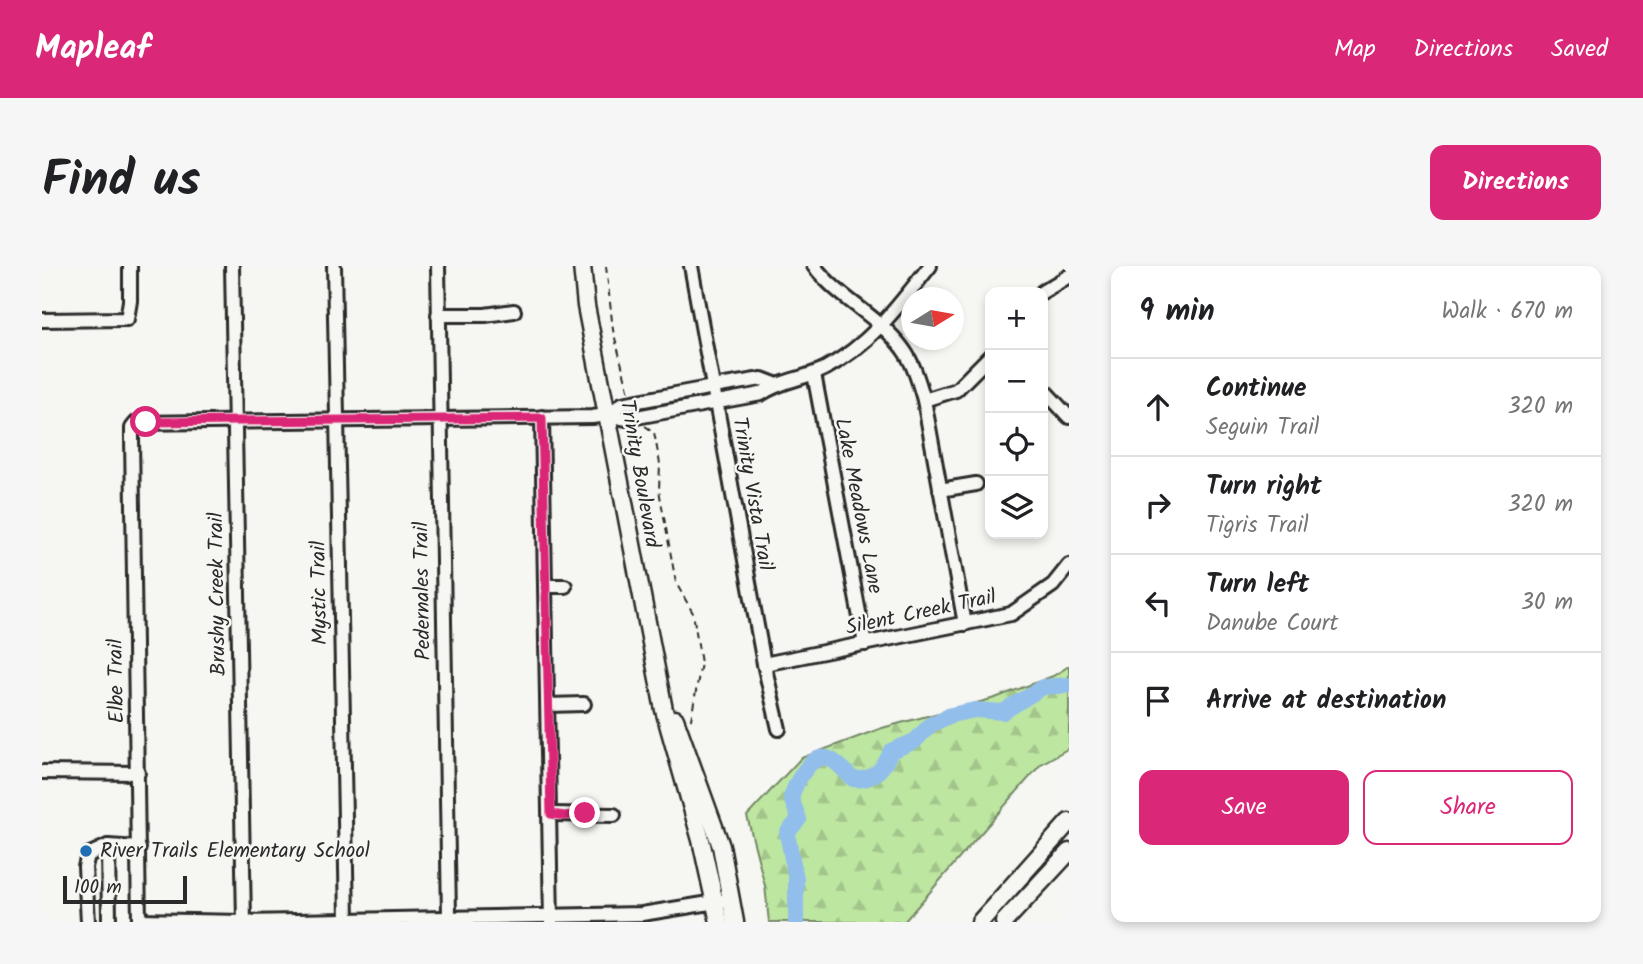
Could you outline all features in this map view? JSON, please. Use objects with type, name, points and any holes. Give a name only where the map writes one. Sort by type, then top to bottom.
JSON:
[{"type":"main road","name":"Trinity Boulevard","points":[[582,266],[607,415],[662,688],[701,785],[721,846],[724,901],[719,922]]},
{"type":"main road","points":[[980,922],[1069,822]]},
{"type":"main road","points":[[1004,922],[1069,852]]},
{"type":"main road","name":"Trinity Boulevard","points":[[724,901],[735,922]]},
{"type":"street","points":[[42,320],[127,319],[130,266]]},
{"type":"street","name":"Brushy Creek Trail","points":[[232,266],[244,922]]},
{"type":"street","name":"Mystic Trail","points":[[334,266],[347,919]]},
{"type":"street","name":"Pedernales Trail","points":[[438,266],[449,916]]},
{"type":"street","name":"Trinity Vista Trail","points":[[691,266],[764,664],[779,729]]},
{"type":"street","points":[[814,266],[835,290],[881,327],[908,356],[924,400],[965,624]]},
{"type":"street","points":[[234,421],[607,415],[634,417],[761,394],[775,384],[814,374],[859,347],[881,327],[930,266]]},
{"type":"street","points":[[1048,288],[1069,276]]},
{"type":"street","points":[[439,315],[485,315],[514,311]]},
{"type":"street","points":[[924,400],[956,390],[985,361]]},
{"type":"street","name":"Lake Meadows Lane","points":[[814,374],[865,644]]},
{"type":"street","points":[[607,415],[622,404],[631,402],[762,379],[775,384]]},
{"type":"street","points":[[1048,393],[1068,414]]},
{"type":"street","points":[[542,418],[551,919]]},
{"type":"street","name":"Elbe Trail","points":[[139,921],[132,428],[136,424],[146,422],[234,421]]},
{"type":"street","points":[[940,490],[976,484]]},
{"type":"street","name":"Silent Creek Trail","points":[[764,664],[1011,614],[1053,585],[1069,565]]},
{"type":"street","points":[[546,586],[565,586]]},
{"type":"street","points":[[548,705],[584,705]]},
{"type":"street","points":[[42,772],[138,773]]},
{"type":"street","points":[[551,814],[614,815]]},
{"type":"street","points":[[88,922],[85,867],[88,855],[108,846],[139,848]]},
{"type":"street","points":[[108,846],[109,922]]},
{"type":"street","points":[[139,921],[244,922],[449,916],[551,919],[642,914],[724,901]]},
{"type":"path","points":[[606,266],[614,330],[631,402]]},
{"type":"path","points":[[634,417],[638,425],[654,432],[660,464],[659,490],[676,583],[693,613],[696,629],[701,675],[691,714],[691,732]]},
{"type":"green space","points":[[1069,666],[1069,748],[1041,764],[904,922],[769,922],[765,886],[747,816],[801,758],[882,728],[995,698],[1053,676]]},
{"type":"waterway","points":[[796,922],[796,879],[787,833],[799,819],[791,798],[793,792],[811,763],[825,758],[835,762],[853,779],[867,778],[882,768],[891,751],[915,741],[930,725],[951,715],[975,710],[1003,712],[1043,687],[1069,685]]},
{"type":"place","name":"River Trails Elementary School","points":[[86,851]]},
{"type":"route","points":[[146,422],[542,418],[551,814],[565,816],[585,813]]}]
